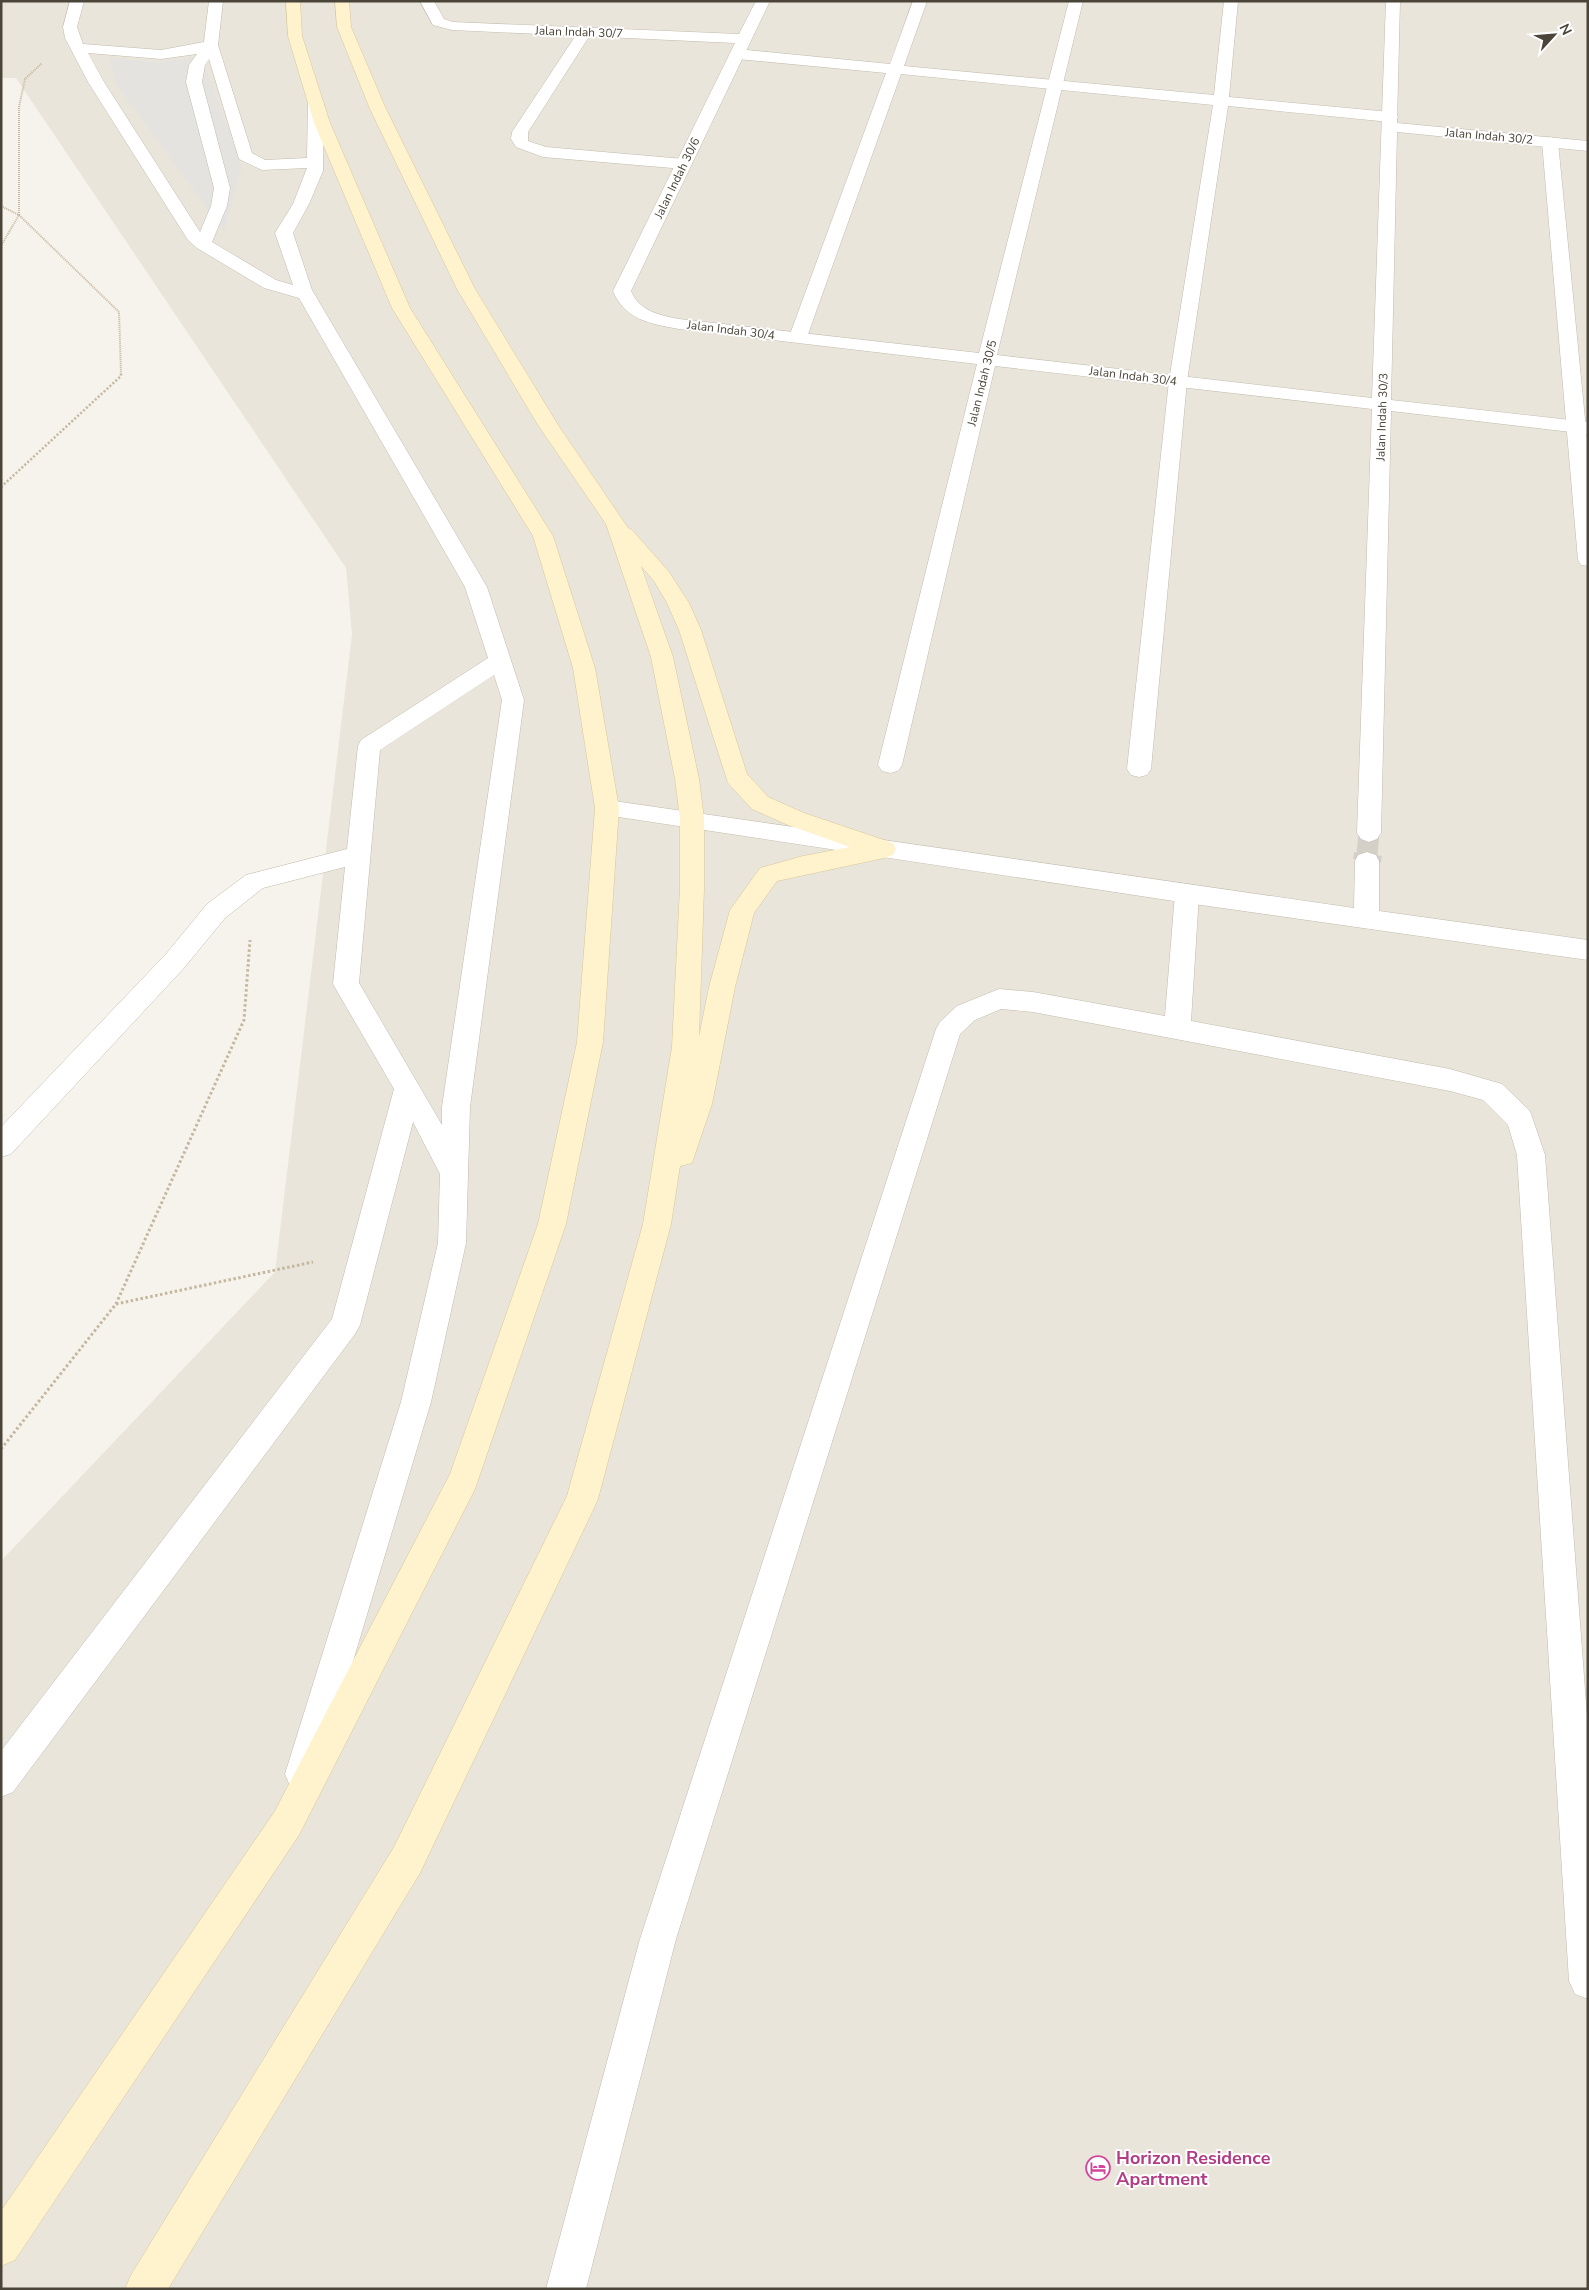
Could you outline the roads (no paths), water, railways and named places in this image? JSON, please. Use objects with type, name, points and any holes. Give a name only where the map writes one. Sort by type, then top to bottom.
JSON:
[{"type":"main road","points":[[1,2246],[286,1824],[464,1479],[552,1224],[590,1042],[607,808],[584,668],[543,536],[401,308],[322,123],[295,36],[293,1]]},
{"type":"main road","points":[[342,1],[344,27],[378,109],[466,289],[548,425],[616,524],[662,577],[678,603],[690,630],[736,777],[760,803],[796,819],[884,849]]},
{"type":"main road","points":[[616,524],[662,657],[687,779],[692,819],[692,888],[685,1048],[657,1224]]},
{"type":"main road","points":[[145,2289],[408,1860],[582,1499],[657,1224],[698,1104],[722,987],[742,910],[768,874],[803,864],[884,849]]},
{"type":"street","points":[[77,1],[70,27],[72,38],[96,82],[189,228],[203,244],[270,284],[307,296]]},
{"type":"street","points":[[203,244],[220,206],[222,188],[194,82],[196,65],[210,45],[216,1]]},
{"type":"street","name":"Jalan Indah 30/7","points":[[427,1],[438,22],[452,26],[745,39]]},
{"type":"street","name":"Jalan Indah 30/6","points":[[679,324],[655,320],[638,313],[625,302],[622,291],[763,1]]},
{"type":"street","points":[[798,337],[920,1]]},
{"type":"street","name":"Jalan Indah 30/5","points":[[890,765],[987,359],[1076,1]]},
{"type":"street","points":[[1139,769],[1178,381],[1221,100],[1231,1]]},
{"type":"street","name":"Jalan Indah 30/3","points":[[1369,833],[1393,1]]},
{"type":"street","points":[[584,32],[520,132],[519,138],[522,144],[542,152],[684,164]]},
{"type":"street","points":[[80,52],[165,56],[195,51],[210,45]]},
{"type":"street","points":[[210,45],[216,57],[245,156],[262,165],[315,164]]},
{"type":"street","name":"Jalan Indah 30/2","points":[[737,54],[1221,100],[1588,146]]},
{"type":"street","points":[[286,1824],[416,1402],[452,1243],[456,1107],[513,700],[476,587],[307,296],[284,233],[301,204],[315,171],[316,104]]},
{"type":"street","points":[[1550,142],[1582,428],[1588,560]]},
{"type":"street","name":"Jalan Indah 30/4","points":[[679,324],[1582,428]]},
{"type":"street","points":[[454,1174],[408,1088],[346,984],[369,746],[500,660]]},
{"type":"street","points":[[607,808],[692,819],[1187,894],[1588,950]]},
{"type":"street","points":[[1,1146],[175,960],[216,911],[255,881],[359,856]]},
{"type":"street","points":[[1366,919],[1367,861]]},
{"type":"street","points":[[1177,1029],[1187,894]]},
{"type":"street","points":[[566,2289],[658,1939],[949,1029],[966,1013],[999,999],[1034,1002],[1450,1080],[1492,1092],[1520,1119],[1531,1155],[1588,1981]]},
{"type":"street","points":[[1,1780],[345,1324],[408,1088]]},
{"type":"tunnel","points":[[1367,855],[1369,833]]},
{"type":"tunnel","points":[[1367,861],[1368,854]]},
{"type":"place","name":"Horizon Residence Apartment","points":[[1098,2168]]}]
